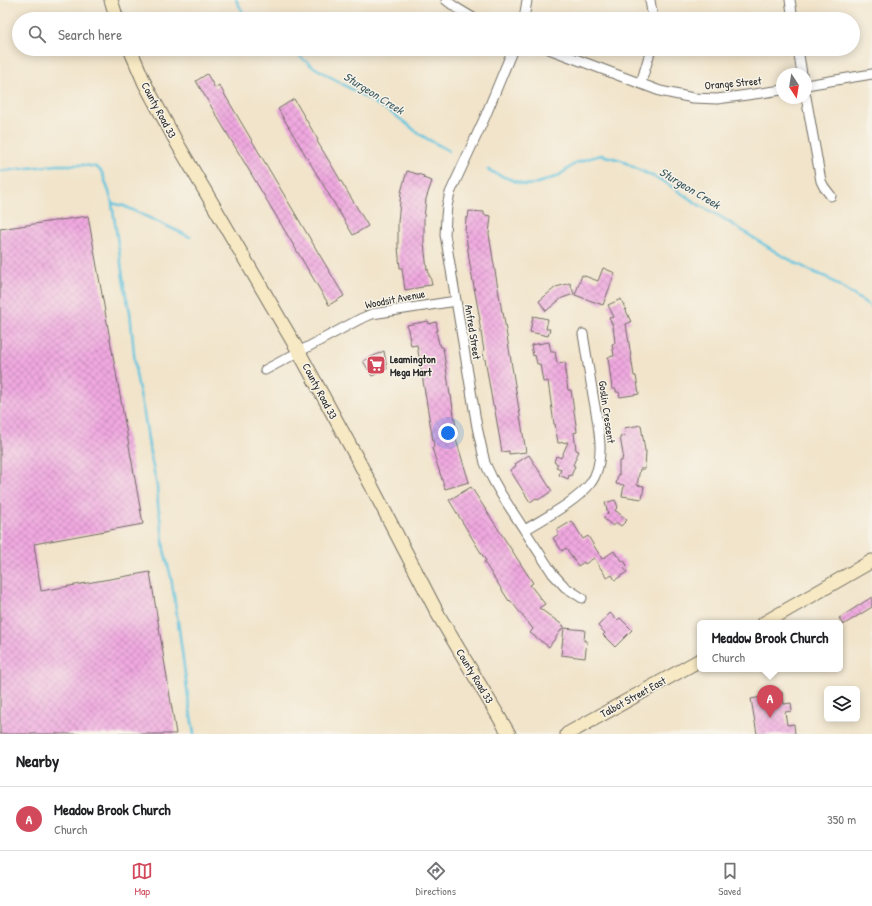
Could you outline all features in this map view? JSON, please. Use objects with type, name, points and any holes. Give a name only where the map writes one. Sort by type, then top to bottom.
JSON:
[{"type":"main road","points":[[111,0],[115,12]]},
{"type":"main road","name":"County Road 33","points":[[133,56],[177,143],[299,352],[359,462],[439,616],[509,734]]},
{"type":"main road","points":[[769,620],[872,561]]},
{"type":"main road","name":"Talbot Street East","points":[[567,734],[697,662]]},
{"type":"street","points":[[446,0],[463,12]]},
{"type":"street","points":[[525,12],[527,0]]},
{"type":"street","points":[[650,0],[652,12]]},
{"type":"street","points":[[790,0],[792,12]]},
{"type":"street","name":"Anfred Street","points":[[510,56],[485,117],[450,193],[446,206],[446,235],[478,434],[488,470],[496,486],[553,574],[565,587],[582,598]]},
{"type":"street","name":"Orange Street","points":[[569,56],[660,91],[693,98],[717,99],[776,91]]},
{"type":"street","points":[[641,83],[649,56]]},
{"type":"street","points":[[799,56],[801,68]]},
{"type":"street","points":[[812,84],[872,74]]},
{"type":"street","points":[[807,104],[821,181],[830,196]]},
{"type":"street","name":"Woodsit Avenue","points":[[265,370],[372,314],[456,301]]},
{"type":"street","name":"Goslin Crescent","points":[[525,530],[581,494],[593,479],[598,467],[600,452],[599,433],[583,334]]},
{"type":"building","points":[[207,74],[215,88],[219,85],[344,296],[329,305],[196,81]]},
{"type":"building","points":[[294,99],[318,140],[317,141],[368,226],[353,235],[278,109]]},
{"type":"building","points":[[407,171],[424,176],[423,178],[432,181],[426,199],[424,243],[427,270],[428,269],[432,285],[405,290],[402,268],[400,268],[398,222],[401,192]]},
{"type":"building","points":[[469,211],[484,212],[484,215],[491,216],[489,234],[526,452],[509,454],[509,451],[502,452],[484,359],[480,320],[465,231],[466,218],[468,218]]},
{"type":"building","points":[[88,216],[143,524],[34,544],[41,591],[150,572],[176,734],[0,734],[0,229]]},
{"type":"building","points":[[603,268],[615,273],[603,305],[575,295],[582,275],[598,281]]},
{"type":"building","points":[[570,283],[574,294],[562,298],[546,311],[539,301],[556,287]]},
{"type":"building","points":[[621,299],[631,322],[626,324],[634,376],[636,376],[639,394],[620,397],[619,392],[616,392],[616,389],[612,389],[608,357],[614,356],[612,344],[615,343],[613,326],[609,318],[614,317],[608,305]]},
{"type":"building","points":[[533,316],[548,319],[546,329],[550,329],[548,336],[530,332]]},
{"type":"building","points":[[428,321],[429,324],[436,322],[438,331],[436,331],[439,344],[443,347],[457,433],[454,433],[469,482],[445,489],[432,448],[434,447],[417,345],[411,346],[407,325]]},
{"type":"building","points":[[549,342],[551,352],[555,352],[557,363],[565,362],[568,390],[571,390],[577,432],[574,433],[576,450],[579,451],[573,465],[575,466],[571,476],[569,475],[568,479],[559,475],[561,469],[556,467],[558,464],[554,462],[556,456],[561,458],[568,442],[558,443],[548,381],[543,382],[540,364],[537,364],[535,355],[533,356],[531,345]]},
{"type":"building","name":"Leamington Mega Mart","points":[[384,351],[387,369],[372,376],[363,361]]},
{"type":"building","points":[[641,425],[646,451],[645,469],[640,469],[637,485],[644,486],[642,499],[622,496],[624,485],[616,484],[618,474],[619,475],[619,461],[622,461],[623,454],[620,437],[625,436],[624,428]]},
{"type":"building","points":[[529,455],[552,491],[538,500],[536,498],[530,502],[510,470],[516,466],[515,464]]},
{"type":"building","points":[[471,487],[533,583],[530,585],[545,604],[539,608],[564,626],[549,647],[530,633],[533,629],[510,600],[509,601],[484,562],[486,561],[449,500]]},
{"type":"building","points":[[615,500],[618,507],[615,510],[627,520],[621,526],[617,523],[613,526],[603,518],[608,513],[605,503]]},
{"type":"building","points":[[572,521],[583,539],[588,536],[602,559],[614,551],[617,556],[619,556],[627,565],[624,568],[627,572],[615,580],[612,575],[607,578],[594,558],[585,564],[584,562],[578,566],[566,548],[562,551],[553,538],[559,534],[557,530]]},
{"type":"building","points":[[872,597],[872,607],[843,625],[843,620],[840,620],[839,618]]},
{"type":"building","points":[[610,613],[617,620],[620,618],[632,630],[615,647],[603,635],[605,633],[598,626]]},
{"type":"building","points":[[564,628],[585,630],[584,641],[587,641],[585,658],[561,655]]},
{"type":"building","points":[[782,692],[784,704],[791,703],[792,711],[785,712],[787,725],[794,724],[795,734],[757,734],[751,699],[767,696],[767,694]]},
{"type":"waterway","name":"Sturgeon Creek","points":[[236,0],[243,12]]},
{"type":"waterway","name":"Sturgeon Creek","points":[[299,56],[312,66],[401,119],[422,136],[449,151]]},
{"type":"waterway","name":"Sturgeon Creek","points":[[488,170],[525,185],[534,184],[558,176],[576,163],[601,155],[621,160],[663,181],[779,254],[811,271],[826,277],[872,307]]},
{"type":"waterway","points":[[0,171],[57,165],[84,165],[96,167],[101,171],[109,192],[112,203],[125,291],[130,312],[136,374],[157,486],[164,550],[171,577],[194,734]]},
{"type":"waterway","points":[[112,203],[124,206],[190,237]]},
{"type":"place","name":"Leamington Mega Mart","points":[[376,365]]},
{"type":"place","name":"Meadow Brook Church","points":[[770,718]]}]
